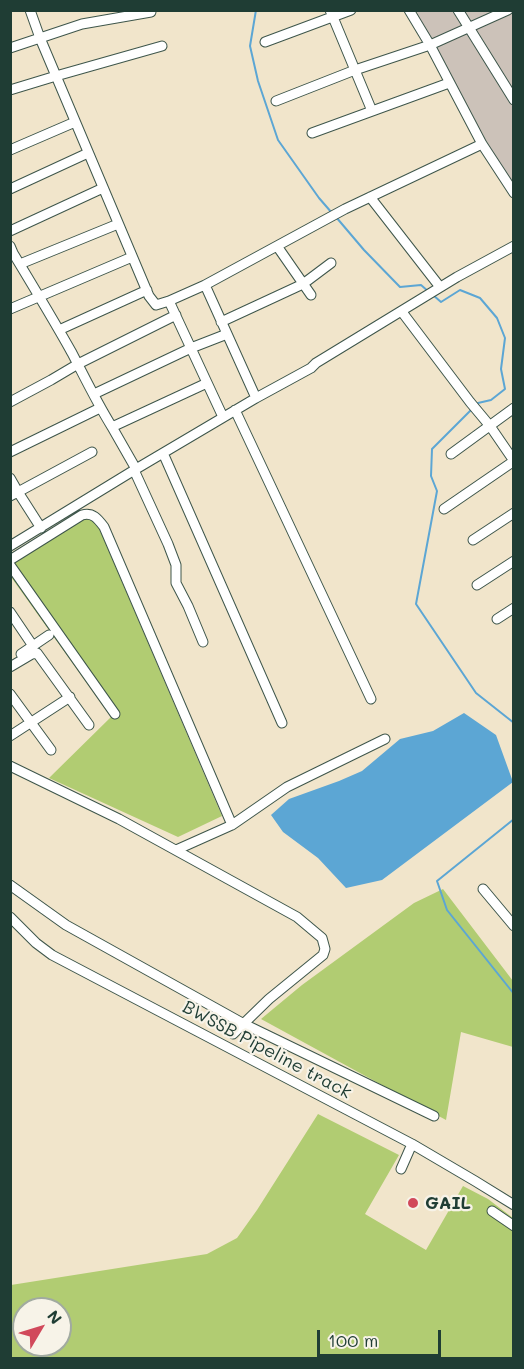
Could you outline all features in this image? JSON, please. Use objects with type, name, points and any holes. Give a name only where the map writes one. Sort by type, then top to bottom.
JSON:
[{"type":"street","points":[[30,10],[132,258],[156,305],[204,285],[339,212],[482,144]]},
{"type":"street","points":[[265,42],[332,14],[351,10]]},
{"type":"street","points":[[409,10],[482,144],[513,193]]},
{"type":"street","points":[[458,10],[513,100]]},
{"type":"street","points":[[276,101],[355,70],[430,45],[508,10],[513,20]]},
{"type":"street","points":[[10,48],[82,24],[152,12]]},
{"type":"street","points":[[332,14],[372,111]]},
{"type":"street","points":[[10,90],[162,46]]},
{"type":"street","points":[[312,133],[449,83]]},
{"type":"street","points":[[10,150],[75,122]]},
{"type":"street","points":[[10,189],[88,153]]},
{"type":"street","points":[[10,231],[103,188]]},
{"type":"street","points":[[370,197],[438,289]]},
{"type":"street","points":[[20,264],[118,224]]},
{"type":"street","points":[[10,246],[135,469],[176,565],[176,583],[203,642]]},
{"type":"street","points":[[277,246],[311,295]]},
{"type":"street","points":[[10,546],[135,469],[311,368],[426,296],[513,246]]},
{"type":"street","points":[[10,309],[132,258]]},
{"type":"street","points":[[221,322],[303,284],[331,263]]},
{"type":"street","points":[[204,285],[256,398]]},
{"type":"street","points":[[59,330],[147,290]]},
{"type":"street","points":[[170,301],[223,417]]},
{"type":"street","points":[[402,312],[490,426],[513,461],[444,509]]},
{"type":"street","points":[[10,402],[78,364],[176,315]]},
{"type":"street","points":[[94,394],[191,348],[227,334]]},
{"type":"street","points":[[112,427],[207,383]]},
{"type":"street","points":[[10,452],[100,408]]},
{"type":"street","points":[[451,454],[513,408]]},
{"type":"street","points":[[235,410],[371,699]]},
{"type":"street","points":[[14,494],[92,452]]},
{"type":"street","points":[[163,453],[282,723]]},
{"type":"street","points":[[10,478],[14,494],[40,528]]},
{"type":"street","points":[[473,540],[513,513]]},
{"type":"street","points":[[10,560],[82,515],[93,514],[98,519],[104,527],[232,825]]},
{"type":"street","points":[[477,585],[513,561]]},
{"type":"street","points":[[10,565],[115,714]]},
{"type":"street","points":[[497,619],[513,608]]},
{"type":"street","points":[[10,612],[33,646]]},
{"type":"street","points":[[10,661],[49,635]]},
{"type":"street","points":[[10,667],[37,653],[89,724]]},
{"type":"street","points":[[10,694],[51,750]]},
{"type":"street","points":[[10,736],[70,697]]},
{"type":"street","points":[[176,849],[232,825],[287,787],[385,739]]},
{"type":"street","points":[[10,766],[176,849],[297,917],[315,931],[324,942],[326,949],[323,955],[269,999],[233,1034]]},
{"type":"street","points":[[10,885],[66,925],[244,1024],[434,1116]]},
{"type":"street","points":[[483,889],[513,926]]},
{"type":"street","name":"BWSSB Pipeline track","points":[[10,917],[36,943],[52,955],[412,1144],[513,1205]]},
{"type":"street","points":[[401,1168],[412,1144]]},
{"type":"street","points":[[492,1211],[513,1226]]},
{"type":"shaded area","points":[[416,11],[513,11],[513,191],[437,49]]},
{"type":"green space","points":[[87,517],[96,521],[222,816],[178,837],[49,778],[111,717],[11,577],[10,566]]},
{"type":"green space","points":[[443,889],[513,981],[513,1047],[461,1032],[446,1120],[261,1019],[302,985],[414,903]]},
{"type":"green space","points":[[318,1114],[399,1155],[365,1214],[426,1250],[463,1186],[488,1199],[513,1218],[513,1358],[11,1358],[11,1285],[207,1254],[237,1238]]},
{"type":"water","points":[[464,713],[496,735],[513,782],[382,880],[346,888],[318,858],[283,832],[271,815],[289,799],[362,771],[400,739],[433,731]]},
{"type":"waterway","points":[[256,10],[250,46],[258,81],[278,140],[332,213]]},
{"type":"waterway","points":[[336,217],[400,287],[421,285],[429,292]]},
{"type":"waterway","points":[[433,295],[441,302],[460,290],[480,298],[497,318],[505,338],[501,369],[505,389],[491,400],[475,406]]},
{"type":"waterway","points":[[471,410],[432,449],[431,476],[437,491],[416,604],[476,693],[514,723]]},
{"type":"waterway","points":[[514,819],[437,881],[447,910],[514,994]]},
{"type":"place","name":"GAIL","points":[[413,1203]]}]
